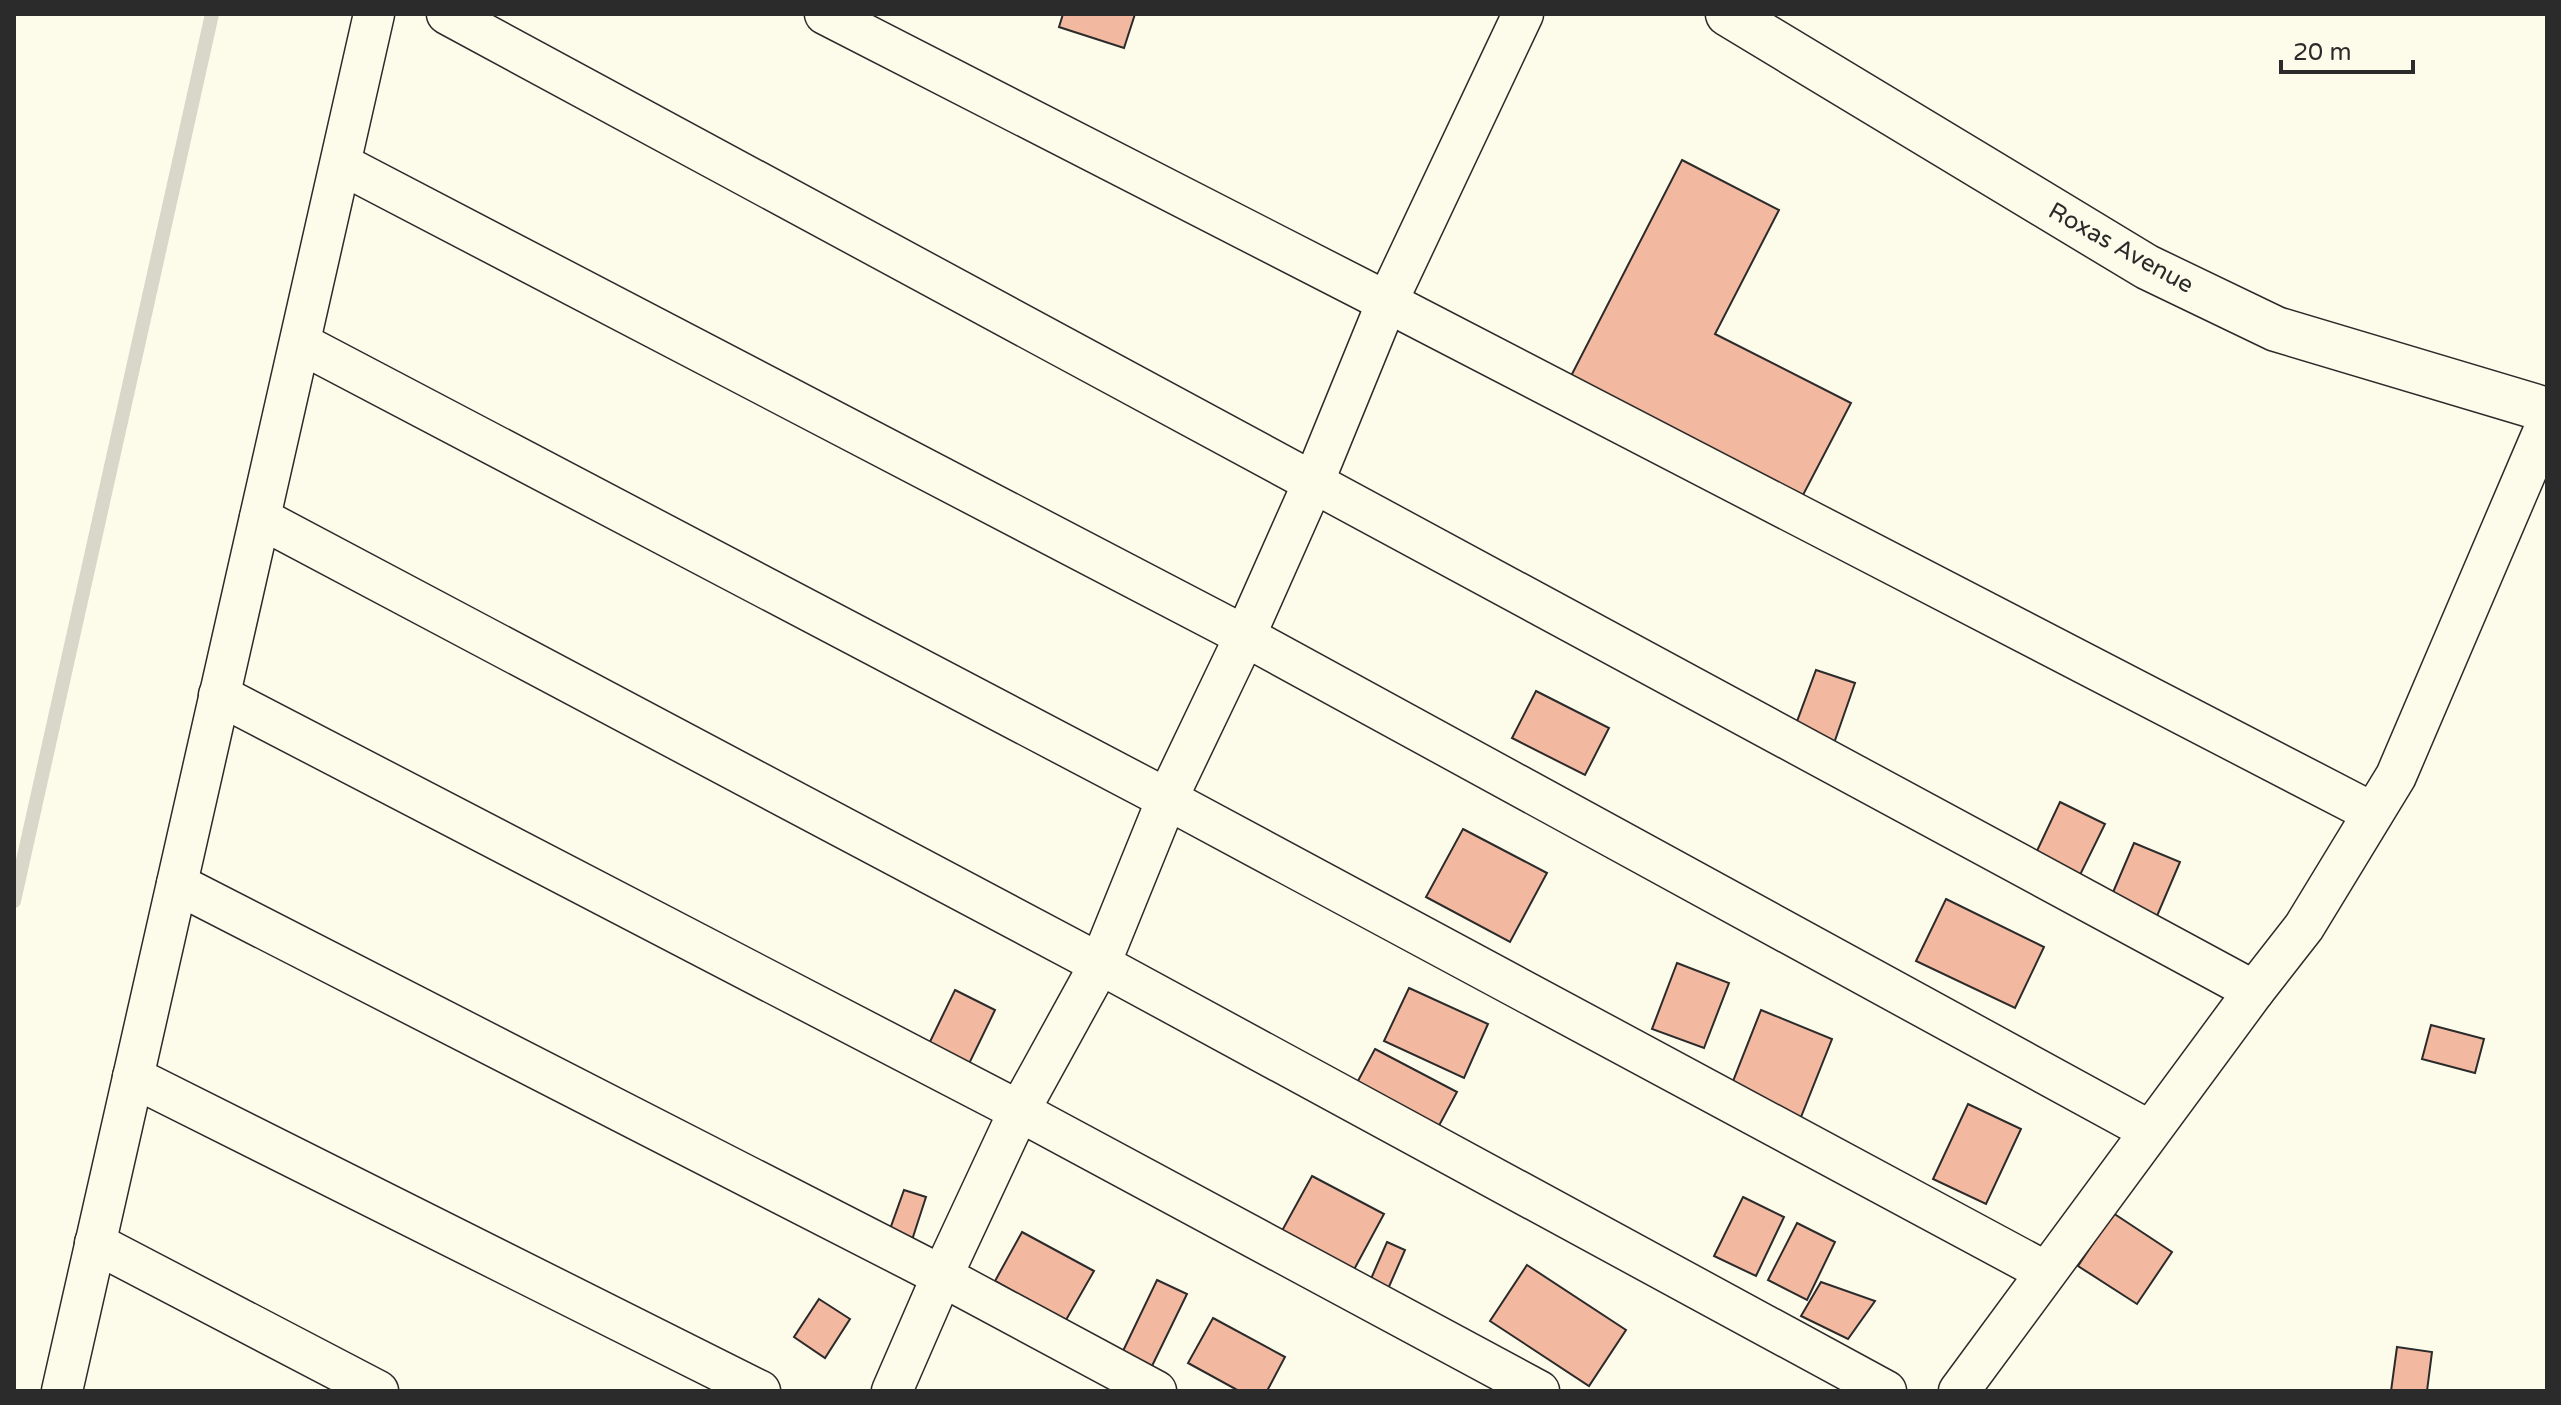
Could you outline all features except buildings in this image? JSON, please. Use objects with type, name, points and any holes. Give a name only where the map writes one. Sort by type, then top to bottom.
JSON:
[{"type":"main road","name":"Roxas Avenue","points":[[1728,14],[2162,274],[2276,329],[2547,410]]},
{"type":"street","points":[[62,1391],[374,14]]},
{"type":"street","points":[[447,14],[2254,991]]},
{"type":"street","points":[[825,14],[2373,813]]},
{"type":"street","points":[[892,1391],[1019,1111],[1100,964],[1167,799],[1245,636],[1313,483],[1387,302],[1523,14]]},
{"type":"street","points":[[341,164],[1245,636],[2150,1131]]},
{"type":"street","points":[[300,343],[1167,799],[2046,1272]]},
{"type":"street","points":[[1959,1391],[2304,927],[2396,776],[2547,423]]},
{"type":"street","points":[[260,518],[1100,964],[1886,1391]]},
{"type":"street","points":[[219,695],[1019,1111],[1539,1391]]},
{"type":"street","points":[[177,884],[942,1276],[1156,1391]]},
{"type":"street","points":[[133,1077],[760,1391]]},
{"type":"street","points":[[95,1243],[378,1391]]},
{"type":"waterway","points":[[14,901],[212,14]]}]
